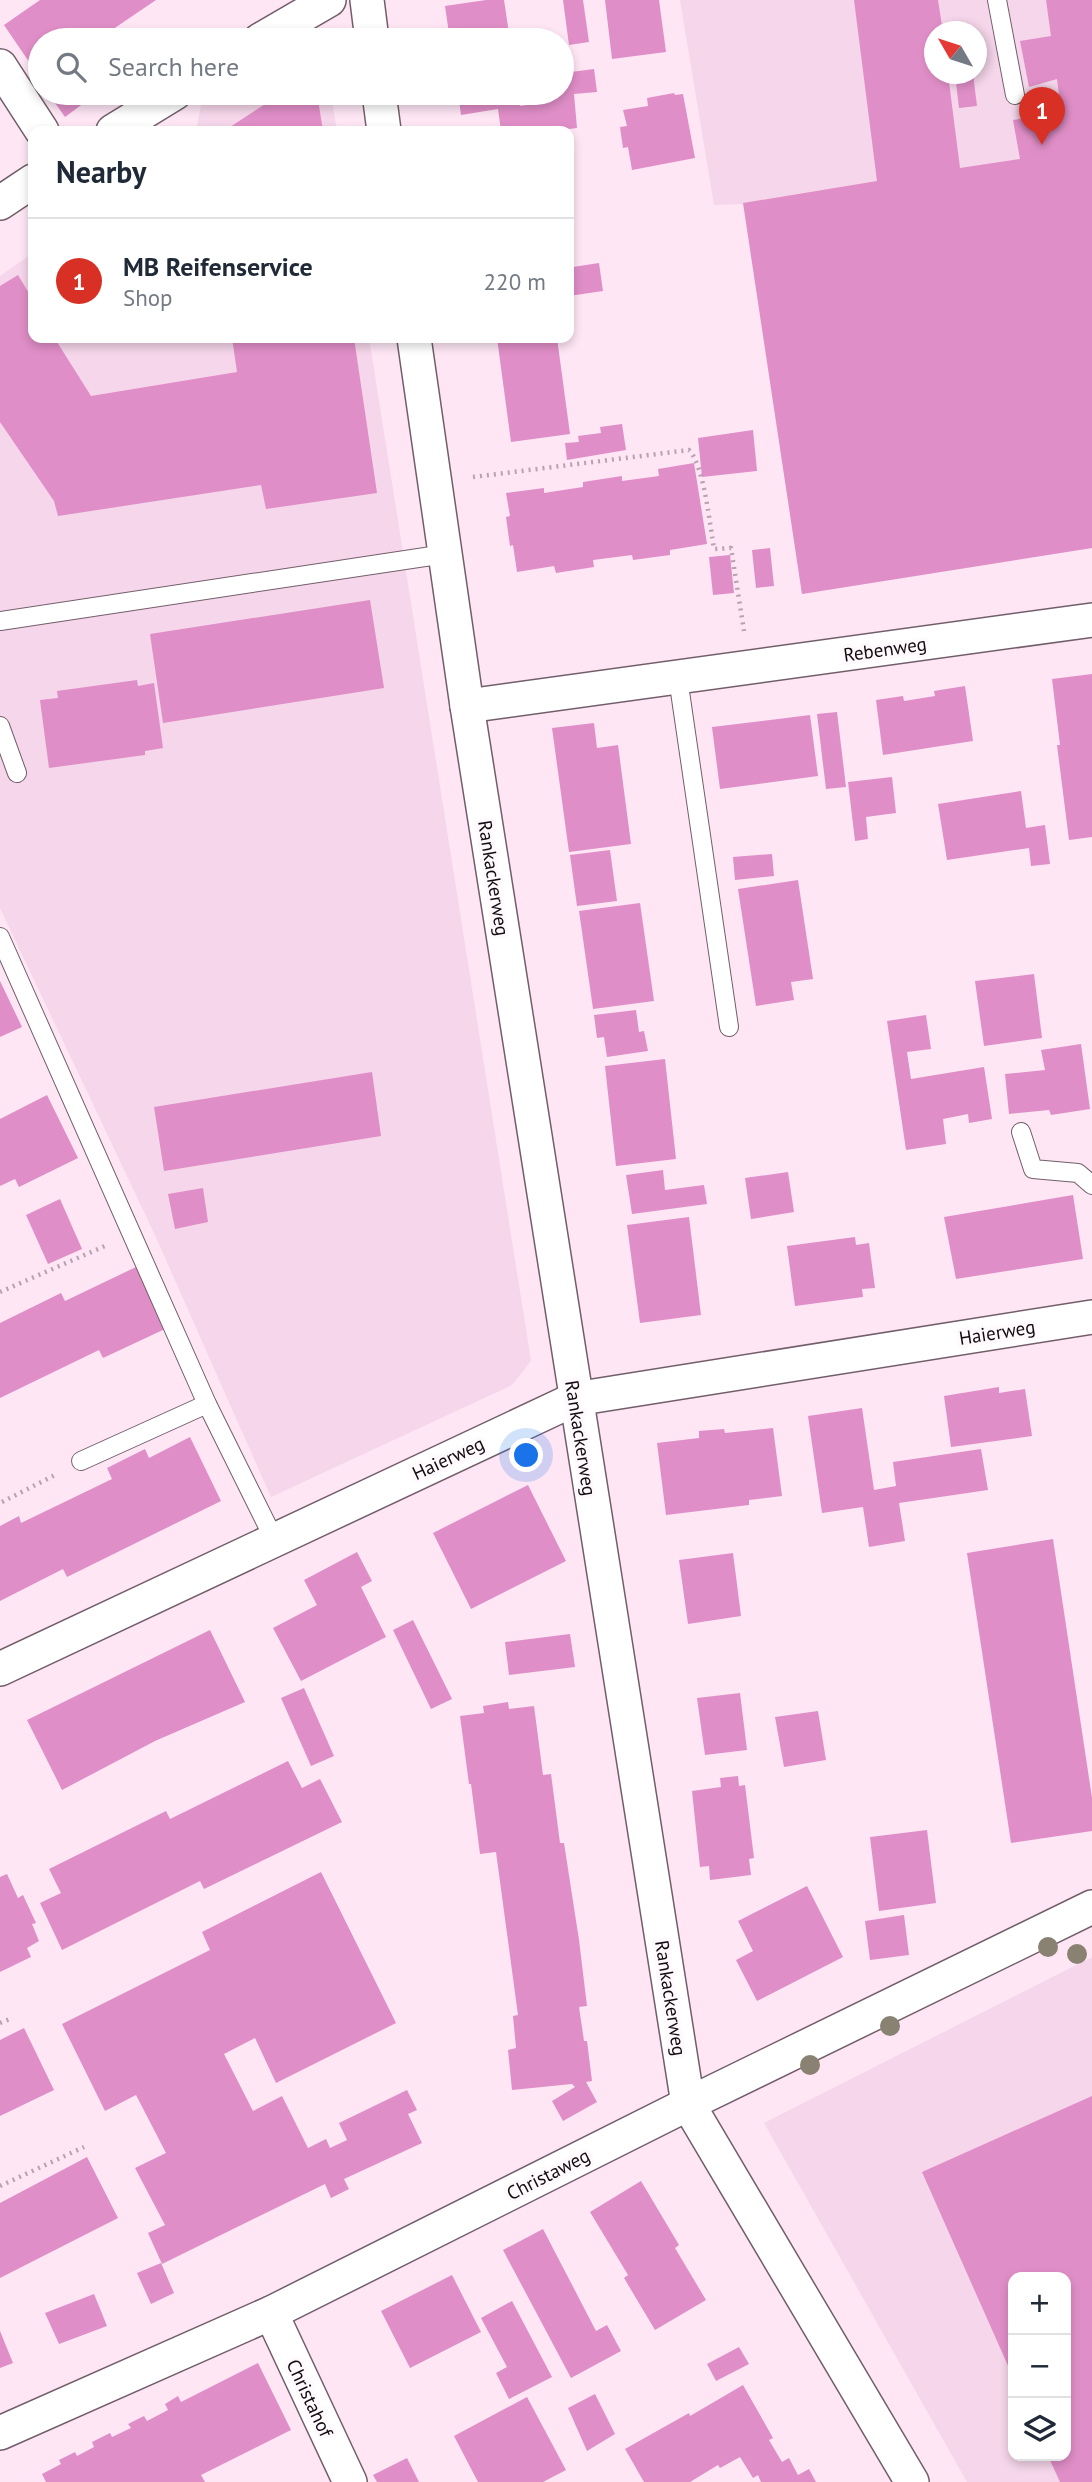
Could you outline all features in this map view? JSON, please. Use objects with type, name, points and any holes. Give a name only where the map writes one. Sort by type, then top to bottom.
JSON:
[{"type":"street","points":[[281,28],[329,0]]},
{"type":"street","points":[[367,0],[370,28]]},
{"type":"street","points":[[0,66],[39,126]]},
{"type":"street","points":[[121,126],[155,105]]},
{"type":"street","points":[[381,105],[383,126]]},
{"type":"street","points":[[0,203],[28,184]]},
{"type":"street","name":"Rankackerweg","points":[[415,343],[467,706],[688,2104],[912,2482]]},
{"type":"street","name":"Rebenweg","points":[[467,706],[1092,620]]},
{"type":"street","name":"Haierweg","points":[[0,1669],[575,1399],[1092,1317]]},
{"type":"street","name":"Christaweg","points":[[0,2434],[271,2313],[688,2104],[1092,1907]]},
{"type":"street","name":"Christahof","points":[[271,2313],[350,2482]]},
{"type":"lane","points":[[997,0],[1015,95]]},
{"type":"lane","points":[[0,621],[446,554]]},
{"type":"lane","points":[[678,678],[729,1027]]},
{"type":"lane","points":[[0,726],[18,773]]},
{"type":"lane","points":[[0,937],[207,1404],[274,1539]]},
{"type":"lane","points":[[1021,1132],[1033,1169],[1078,1173],[1092,1185]]},
{"type":"lane","points":[[81,1461],[207,1404]]},
{"type":"path","points":[[434,481],[567,467],[689,450],[695,456],[703,487],[714,549],[731,548],[749,668]]},
{"type":"path","points":[[0,1292],[132,1235]]},
{"type":"path","points":[[2,1503],[81,1461]]},
{"type":"path","points":[[0,2023],[12,2018]]},
{"type":"path","points":[[0,2186],[84,2147]]},
{"type":"shaded area","points":[[680,0],[1092,0],[1092,548],[802,594],[744,204],[714,205]]},
{"type":"shaded area","points":[[201,105],[333,105],[336,126],[197,126]]},
{"type":"shaded area","points":[[28,256],[28,343],[370,343],[531,1361],[512,1385],[271,1497],[154,1233],[0,908],[0,276]]},
{"type":"shaded area","points":[[1092,1957],[1092,2482],[967,2482],[764,2123]]},
{"type":"building","points":[[40,0],[156,0],[115,28],[28,28],[28,60],[4,25]]},
{"type":"building","points":[[504,0],[508,28],[448,28],[445,6]]},
{"type":"building","points":[[563,0],[583,0],[589,42],[574,44],[574,28],[567,28]]},
{"type":"building","points":[[605,0],[659,0],[666,52],[612,59]]},
{"type":"building","points":[[854,0],[938,0],[941,21],[924,21],[924,84],[949,84],[960,168],[1020,159],[1013,120],[1061,112],[1057,79],[1029,87],[1020,41],[1051,36],[1046,0],[1092,0],[1092,548],[802,594],[743,203],[877,181]]},
{"type":"building","points":[[594,69],[597,92],[574,94],[574,72]]},
{"type":"building","points":[[956,84],[974,84],[977,106],[959,108]]},
{"type":"building","points":[[574,94],[577,128],[500,126],[498,109],[461,115],[460,105],[574,105]]},
{"type":"building","points":[[683,94],[695,158],[632,170],[628,147],[623,148],[620,127],[627,126],[623,110],[648,106],[647,98]]},
{"type":"building","points":[[56,105],[81,105],[65,117]]},
{"type":"building","points":[[264,105],[319,105],[322,126],[232,126]]},
{"type":"building","points":[[599,263],[603,291],[574,295],[574,267]]},
{"type":"building","points":[[18,275],[28,292],[28,343],[58,343],[91,396],[237,372],[233,343],[355,343],[377,493],[266,509],[261,485],[58,516],[54,501],[0,422],[0,286]]},
{"type":"building","points":[[498,343],[558,343],[570,434],[511,442]]},
{"type":"building","points":[[622,424],[626,450],[567,460],[565,443],[579,442],[578,436],[601,433],[600,427]]},
{"type":"building","points":[[753,430],[757,471],[702,477],[698,438]]},
{"type":"building","points":[[694,463],[707,544],[670,550],[670,555],[633,560],[632,555],[593,560],[594,567],[556,573],[554,566],[517,572],[513,545],[510,546],[506,517],[510,516],[506,493],[544,488],[544,493],[583,487],[583,482],[622,476],[622,481],[659,476],[658,469]]},
{"type":"building","points":[[770,548],[774,586],[756,588],[752,550]]},
{"type":"building","points":[[730,555],[734,593],[713,595],[709,557]]},
{"type":"building","points":[[370,600],[384,688],[163,723],[150,634]]},
{"type":"building","points":[[1092,674],[1092,837],[1069,840],[1052,679]]},
{"type":"building","points":[[137,680],[138,686],[154,683],[163,748],[145,751],[145,755],[49,768],[40,700],[58,698],[57,691]]},
{"type":"building","points":[[965,686],[973,741],[883,755],[876,700],[903,696],[904,701],[935,696],[934,691]]},
{"type":"building","points":[[837,712],[846,787],[826,789],[817,714]]},
{"type":"building","points":[[810,715],[818,776],[720,789],[712,727]]},
{"type":"building","points":[[594,723],[597,748],[618,745],[631,844],[569,852],[552,728]]},
{"type":"building","points":[[892,777],[896,813],[866,817],[868,839],[855,841],[848,782]]},
{"type":"building","points":[[1021,791],[1026,828],[1045,825],[1050,864],[1031,866],[1029,848],[947,860],[938,804]]},
{"type":"building","points":[[610,850],[617,901],[577,906],[570,855]]},
{"type":"building","points":[[772,854],[774,876],[735,880],[733,857]]},
{"type":"building","points":[[798,880],[813,979],[791,982],[794,1000],[756,1006],[738,889]]},
{"type":"building","points":[[640,903],[654,1001],[593,1009],[579,911]]},
{"type":"building","points":[[1034,974],[1042,1038],[984,1046],[975,981]]},
{"type":"building","points":[[0,981],[22,1027],[0,1037]]},
{"type":"building","points":[[636,1010],[639,1032],[644,1031],[648,1051],[607,1057],[604,1037],[597,1038],[594,1015]]},
{"type":"building","points":[[926,1015],[931,1049],[907,1052],[911,1079],[984,1067],[992,1119],[969,1123],[968,1114],[943,1119],[946,1144],[906,1150],[887,1021]]},
{"type":"building","points":[[1081,1044],[1090,1109],[1051,1115],[1049,1110],[1009,1114],[1005,1074],[1045,1070],[1041,1050]]},
{"type":"building","points":[[665,1059],[676,1159],[616,1166],[605,1066]]},
{"type":"building","points":[[372,1072],[381,1136],[164,1171],[154,1107]]},
{"type":"building","points":[[47,1095],[78,1158],[19,1187],[15,1179],[0,1186],[0,1119]]},
{"type":"building","points":[[663,1170],[665,1190],[704,1185],[707,1204],[632,1214],[626,1175]]},
{"type":"building","points":[[788,1172],[794,1212],[751,1219],[745,1178]]},
{"type":"building","points":[[203,1188],[208,1222],[175,1229],[168,1194]]},
{"type":"building","points":[[1073,1195],[1083,1259],[956,1279],[944,1217]]},
{"type":"building","points":[[60,1199],[82,1249],[48,1264],[26,1215]]},
{"type":"building","points":[[689,1217],[701,1315],[640,1323],[627,1225]]},
{"type":"building","points":[[855,1237],[856,1245],[869,1243],[875,1288],[862,1289],[863,1297],[795,1306],[787,1246]]},
{"type":"building","points":[[136,1267],[165,1329],[103,1358],[99,1350],[0,1398],[0,1323],[61,1293],[65,1301]]},
{"type":"building","points":[[999,1387],[999,1393],[1025,1389],[1032,1436],[951,1447],[944,1396]]},
{"type":"building","points":[[862,1408],[874,1490],[896,1486],[893,1462],[981,1449],[988,1490],[899,1503],[905,1541],[869,1547],[863,1507],[822,1513],[808,1416]]},
{"type":"building","points":[[773,1428],[782,1496],[749,1500],[749,1505],[666,1515],[657,1443],[699,1438],[699,1431],[724,1429],[725,1433]]},
{"type":"building","points":[[190,1437],[221,1501],[67,1577],[63,1569],[0,1601],[0,1526],[19,1516],[21,1523],[112,1479],[107,1468],[145,1449],[149,1458]]},
{"type":"building","points":[[528,1485],[566,1561],[471,1609],[433,1533]]},
{"type":"building","points":[[1053,1539],[1092,1798],[1092,1831],[1011,1843],[967,1553]]},
{"type":"building","points":[[357,1552],[372,1581],[361,1587],[386,1637],[301,1681],[273,1628],[317,1605],[304,1580]]},
{"type":"building","points":[[733,1553],[741,1616],[688,1624],[679,1560]]},
{"type":"building","points":[[413,1620],[452,1699],[431,1709],[393,1630]]},
{"type":"building","points":[[210,1630],[245,1702],[155,1741],[62,1790],[27,1720]]},
{"type":"building","points":[[570,1634],[575,1667],[509,1675],[505,1642]]},
{"type":"building","points":[[304,1688],[334,1756],[311,1766],[281,1698]]},
{"type":"building","points":[[740,1693],[747,1750],[705,1755],[697,1698]]},
{"type":"building","points":[[508,1702],[509,1709],[534,1706],[543,1775],[551,1774],[560,1843],[564,1843],[579,1940],[587,2006],[579,2007],[592,2081],[586,2082],[597,2102],[563,2121],[552,2101],[575,2087],[572,2084],[512,2090],[508,2050],[516,2048],[513,2016],[518,2015],[496,1852],[480,1854],[460,1716],[484,1713],[483,1706]]},
{"type":"building","points":[[818,1711],[826,1760],[784,1767],[775,1717]]},
{"type":"building","points":[[288,1761],[302,1788],[320,1779],[342,1822],[204,1889],[200,1881],[62,1950],[40,1903],[61,1893],[49,1869],[166,1811],[170,1819]]},
{"type":"building","points":[[738,1776],[739,1786],[745,1785],[754,1858],[749,1859],[751,1875],[710,1880],[709,1866],[700,1867],[692,1791],[721,1787],[720,1778]]},
{"type":"building","points":[[927,1830],[936,1903],[879,1911],[870,1837]]},
{"type":"building","points":[[321,1872],[396,2023],[276,2083],[255,2038],[224,2054],[253,2111],[282,2096],[308,2148],[326,2139],[330,2148],[347,2140],[339,2123],[407,2090],[417,2110],[408,2114],[422,2143],[344,2179],[349,2189],[331,2198],[325,2184],[162,2264],[148,2233],[165,2225],[135,2168],[166,2153],[136,2095],[105,2111],[62,2024],[210,1950],[202,1932]]},
{"type":"building","points":[[7,1874],[18,1898],[23,1895],[36,1923],[32,1924],[39,1941],[27,1948],[31,1957],[0,1972],[0,1877]]},
{"type":"building","points":[[807,1886],[843,1957],[757,2001],[736,1960],[753,1951],[738,1921]]},
{"type":"building","points":[[904,1915],[909,1955],[870,1960],[865,1921]]},
{"type":"building","points":[[24,2028],[54,2090],[0,2116],[0,2040]]},
{"type":"building","points":[[1092,2096],[1092,2482],[1060,2482],[1050,2461],[1071,2461],[1071,2272],[1008,2272],[1008,2366],[922,2172]]},
{"type":"building","points":[[87,2157],[118,2218],[0,2278],[0,2203]]},
{"type":"building","points":[[641,2181],[679,2245],[675,2248],[706,2300],[655,2330],[624,2278],[628,2275],[590,2212]]},
{"type":"building","points":[[543,2229],[596,2331],[607,2325],[621,2351],[571,2378],[503,2250]]},
{"type":"building","points":[[161,2263],[174,2293],[151,2304],[137,2273]]},
{"type":"building","points":[[452,2275],[481,2332],[410,2368],[381,2311]]},
{"type":"building","points":[[94,2294],[107,2326],[59,2344],[45,2313]]},
{"type":"building","points":[[512,2301],[552,2377],[509,2399],[496,2373],[507,2367],[481,2318]]},
{"type":"building","points":[[0,2331],[13,2363],[0,2368]]},
{"type":"building","points":[[739,2347],[749,2364],[716,2381],[707,2364]]},
{"type":"building","points":[[258,2363],[291,2430],[201,2475],[205,2482],[46,2482],[42,2474],[61,2464],[59,2460],[75,2452],[77,2456],[94,2447],[92,2442],[110,2433],[112,2437],[131,2428],[128,2424],[144,2416],[147,2421],[168,2410],[165,2404],[178,2396],[181,2402]]},
{"type":"building","points":[[743,2385],[773,2438],[769,2440],[782,2462],[789,2458],[798,2475],[809,2469],[816,2482],[761,2482],[758,2475],[753,2478],[740,2457],[720,2468],[718,2465],[690,2482],[644,2482],[625,2449]]},
{"type":"building","points":[[595,2394],[615,2434],[587,2451],[568,2408]]},
{"type":"building","points":[[527,2397],[566,2470],[543,2482],[478,2482],[454,2436]]},
{"type":"building","points":[[407,2458],[419,2482],[377,2482],[373,2475]]},
{"type":"place","name":"MB Reifenservice","points":[[1042,145]]}]
